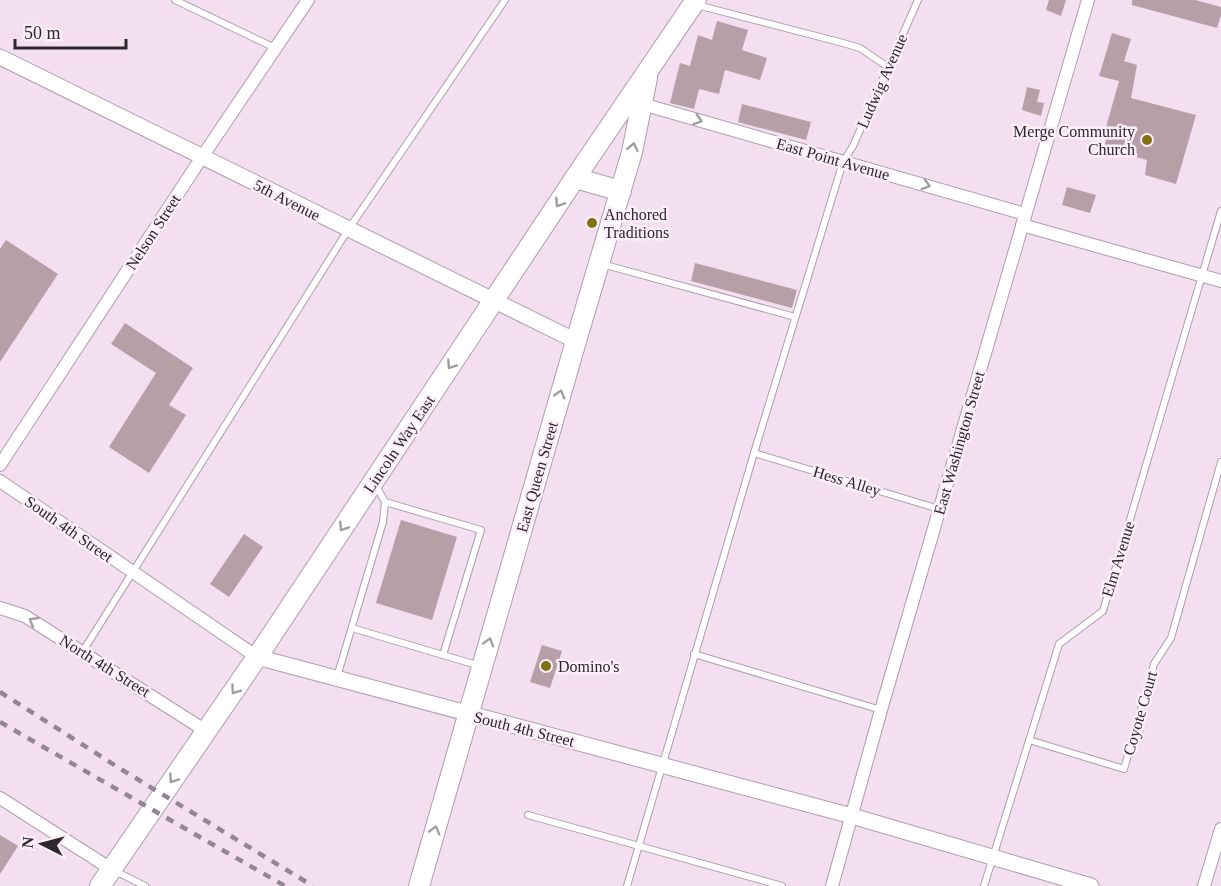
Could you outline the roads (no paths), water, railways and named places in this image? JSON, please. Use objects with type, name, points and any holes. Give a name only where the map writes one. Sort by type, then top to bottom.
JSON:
[{"type":"highway","name":"Lincoln Way East","points":[[100,886],[257,657],[575,178],[695,2]]},
{"type":"highway","name":"East Queen Street","points":[[419,886],[632,152],[650,67]]},
{"type":"highway","points":[[575,178],[621,190]]},
{"type":"street","name":"Nelson Street","points":[[0,465],[308,0]]},
{"type":"street","name":"East Washington Street","points":[[832,886],[939,508],[1088,0]]},
{"type":"street","name":"5th Avenue","points":[[0,57],[576,341]]},
{"type":"street","name":"East Point Avenue","points":[[642,104],[843,162],[1221,281]]},
{"type":"street","name":"South 4th Street","points":[[0,482],[257,657],[336,680],[852,816],[1091,886]]},
{"type":"street","name":"North 4th Street","points":[[0,608],[25,616],[206,731]]},
{"type":"street","points":[[0,798],[111,869]]},
{"type":"street","points":[[1204,886],[1221,829]]},
{"type":"lane","points":[[174,0],[276,48]]},
{"type":"lane","points":[[83,651],[348,230],[505,0]]},
{"type":"lane","name":"Ludwig Avenue","points":[[843,162],[853,146],[918,0]]},
{"type":"lane","points":[[695,2],[860,48],[888,67]]},
{"type":"lane","points":[[627,886],[661,764],[843,162]]},
{"type":"lane","name":"Elm Avenue","points":[[984,886],[1059,644],[1103,611],[1221,211]]},
{"type":"lane","points":[[599,264],[795,317]]},
{"type":"lane","name":"Hess Alley","points":[[754,453],[939,508]]},
{"type":"lane","name":"Coyote Court","points":[[1029,740],[1124,769],[1154,664],[1171,638],[1221,462]]},
{"type":"lane","points":[[336,680],[383,522],[385,502],[374,481]]},
{"type":"lane","points":[[385,502],[481,530],[443,656]]},
{"type":"lane","points":[[352,628],[482,667]]},
{"type":"lane","points":[[694,654],[881,710]]},
{"type":"lane","points":[[528,815],[782,886]]},
{"type":"lane","points":[[111,869],[145,886]]},
{"type":"railway","points":[[0,692],[124,771],[313,886]]},
{"type":"railway","points":[[0,722],[285,886]]},
{"type":"place","name":"Merge Community Church","points":[[1147,140]]},
{"type":"place","name":"Anchored Traditions","points":[[592,223]]},
{"type":"place","name":"Domino's","points":[[546,666]]}]
